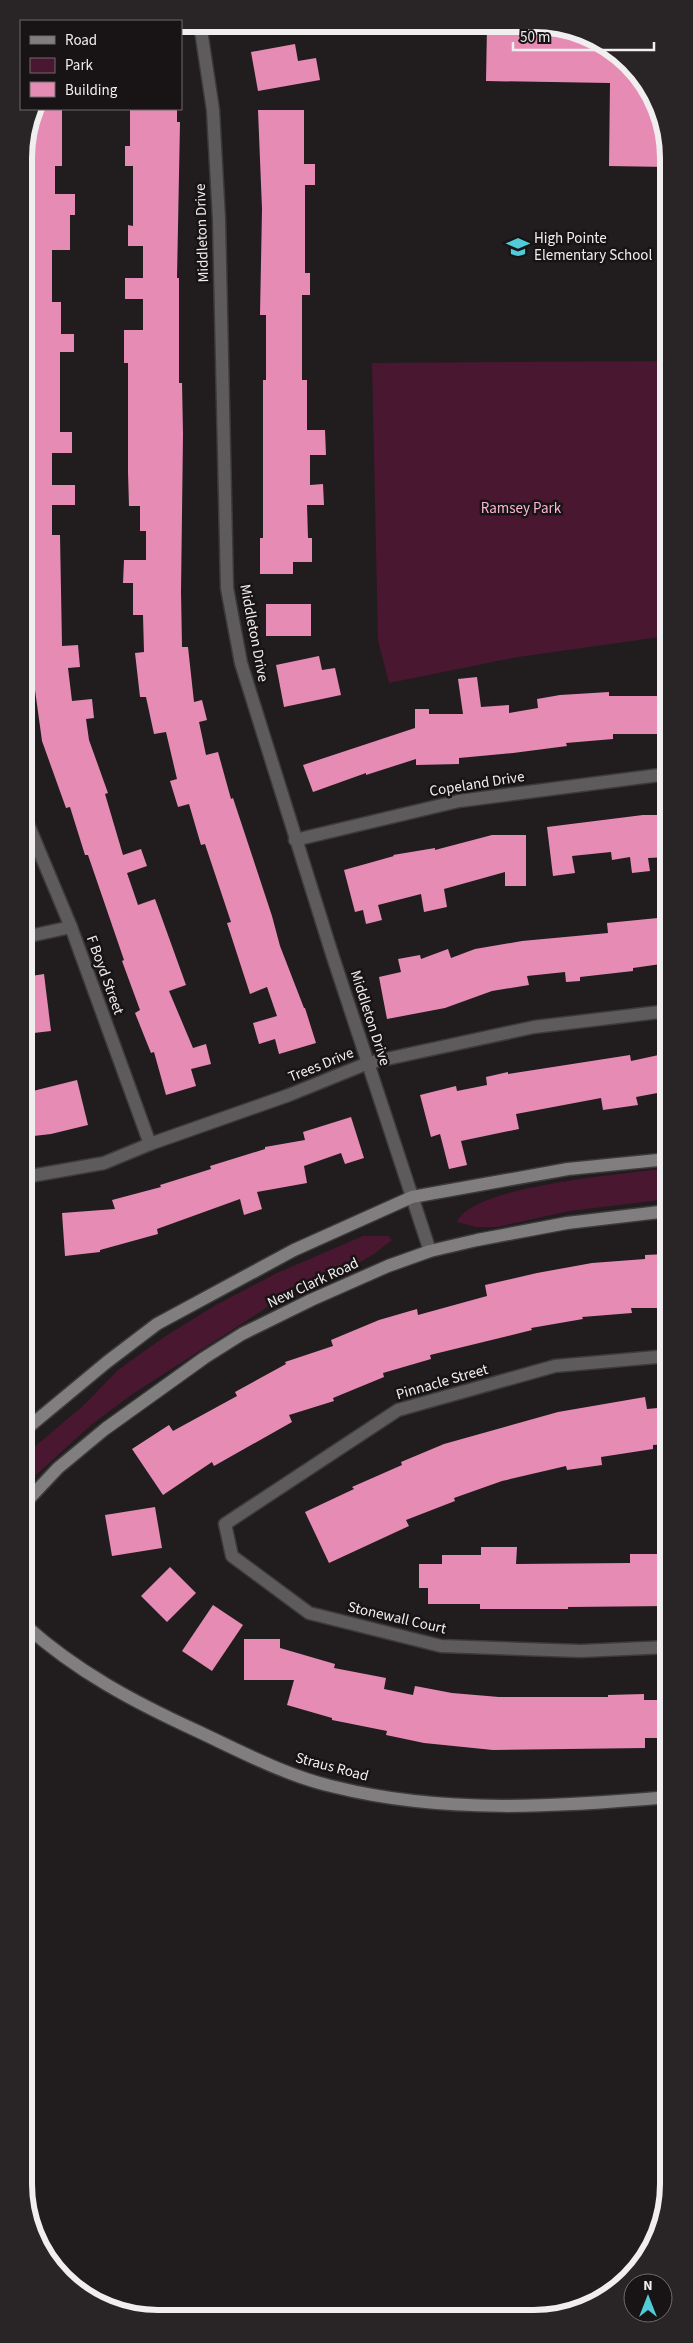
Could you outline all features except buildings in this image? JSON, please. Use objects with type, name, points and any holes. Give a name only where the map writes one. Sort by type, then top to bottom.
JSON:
[{"type":"main road","points":[[32,1424],[107,1362],[157,1324],[294,1250],[412,1197],[568,1169],[660,1160]]},
{"type":"main road","name":"New Clark Road","points":[[32,1495],[58,1468],[105,1429],[204,1358],[242,1334],[388,1266],[430,1251],[477,1240],[568,1223],[660,1212]]},
{"type":"main road","name":"Straus Road","points":[[32,1632],[46,1644],[102,1684],[182,1724],[286,1771],[334,1787],[419,1803],[483,1806],[576,1806],[660,1798]]},
{"type":"street","name":"Middleton Drive","points":[[201,32],[212,110],[219,220],[227,588],[240,663],[295,840],[430,1251]]},
{"type":"street","name":"Copeland Drive","points":[[295,840],[459,802],[660,775]]},
{"type":"street","name":"F Boyd Street","points":[[33,836],[71,927],[150,1144]]},
{"type":"street","points":[[33,935],[71,927]]},
{"type":"street","name":"Trees Drive","points":[[32,1176],[104,1164],[150,1144],[289,1096],[368,1063],[534,1027],[660,1012]]},
{"type":"street","name":"Pinnacle Street","points":[[225,1524],[398,1410],[555,1366],[660,1357]]},
{"type":"street","name":"Stonewall Court","points":[[225,1524],[232,1556],[309,1614],[441,1646],[581,1651],[660,1647]]},
{"type":"green space","name":"Ramsey Park","points":[[660,361],[660,637],[518,657],[389,683],[378,640],[372,363]]},
{"type":"green space","points":[[660,1169],[660,1200],[570,1211],[497,1227],[476,1227],[457,1222],[469,1209],[491,1199],[520,1190],[588,1178]]},
{"type":"green space","points":[[363,1236],[388,1236],[392,1240],[362,1261],[293,1289],[131,1395],[91,1425],[32,1478],[32,1449],[85,1404],[118,1370],[164,1337],[216,1305],[277,1273]]},
{"type":"place","name":"High Pointe Elementary School","points":[[518,247]]}]
